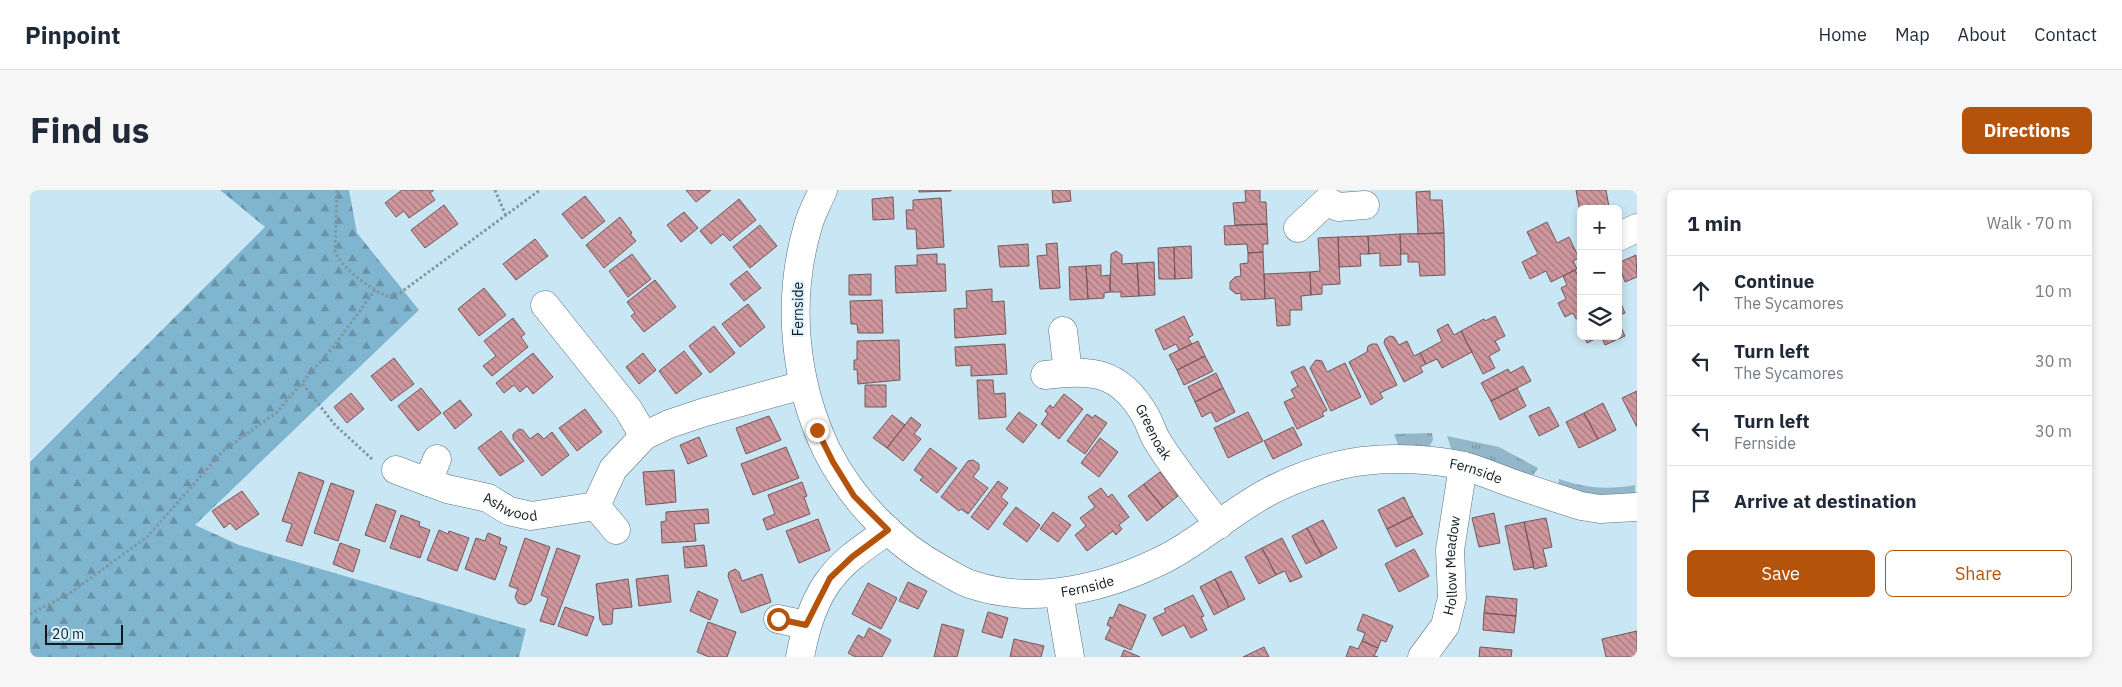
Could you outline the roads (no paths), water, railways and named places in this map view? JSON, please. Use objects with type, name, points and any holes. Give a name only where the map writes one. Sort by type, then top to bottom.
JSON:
[{"type":"street","name":"Fernside","points":[[823,190],[808,225],[798,273],[796,331],[802,385],[817,430],[833,462],[854,496],[888,530],[930,563],[971,585],[1010,594],[1059,593],[1114,579],[1168,557],[1270,491],[1312,473],[1363,461],[1414,460],[1463,466],[1581,506],[1600,509],[1637,507]]},
{"type":"street","points":[[1298,228],[1327,195],[1338,207],[1365,206]]},
{"type":"street","points":[[1622,234],[1637,228]]},
{"type":"street","points":[[545,305],[628,409],[644,436]]},
{"type":"street","name":"Greenoak","points":[[1063,332],[1056,374],[1093,372],[1110,377],[1130,391],[1146,415],[1157,439],[1219,525]]},
{"type":"street","points":[[616,530],[596,506],[613,469],[644,436],[669,424],[706,412],[802,385]]},
{"type":"street","name":"Hollow Meadow","points":[[1422,657],[1445,626],[1452,598],[1450,550],[1463,466]]},
{"type":"street","name":"Ashwood","points":[[396,470],[433,471],[447,489],[488,498],[509,511],[531,516],[596,506]]},
{"type":"street","points":[[800,657],[806,625],[830,578],[852,557],[888,530]]},
{"type":"street","points":[[1059,593],[1070,657]]},
{"type":"street","points":[[778,619],[806,625]]}]
